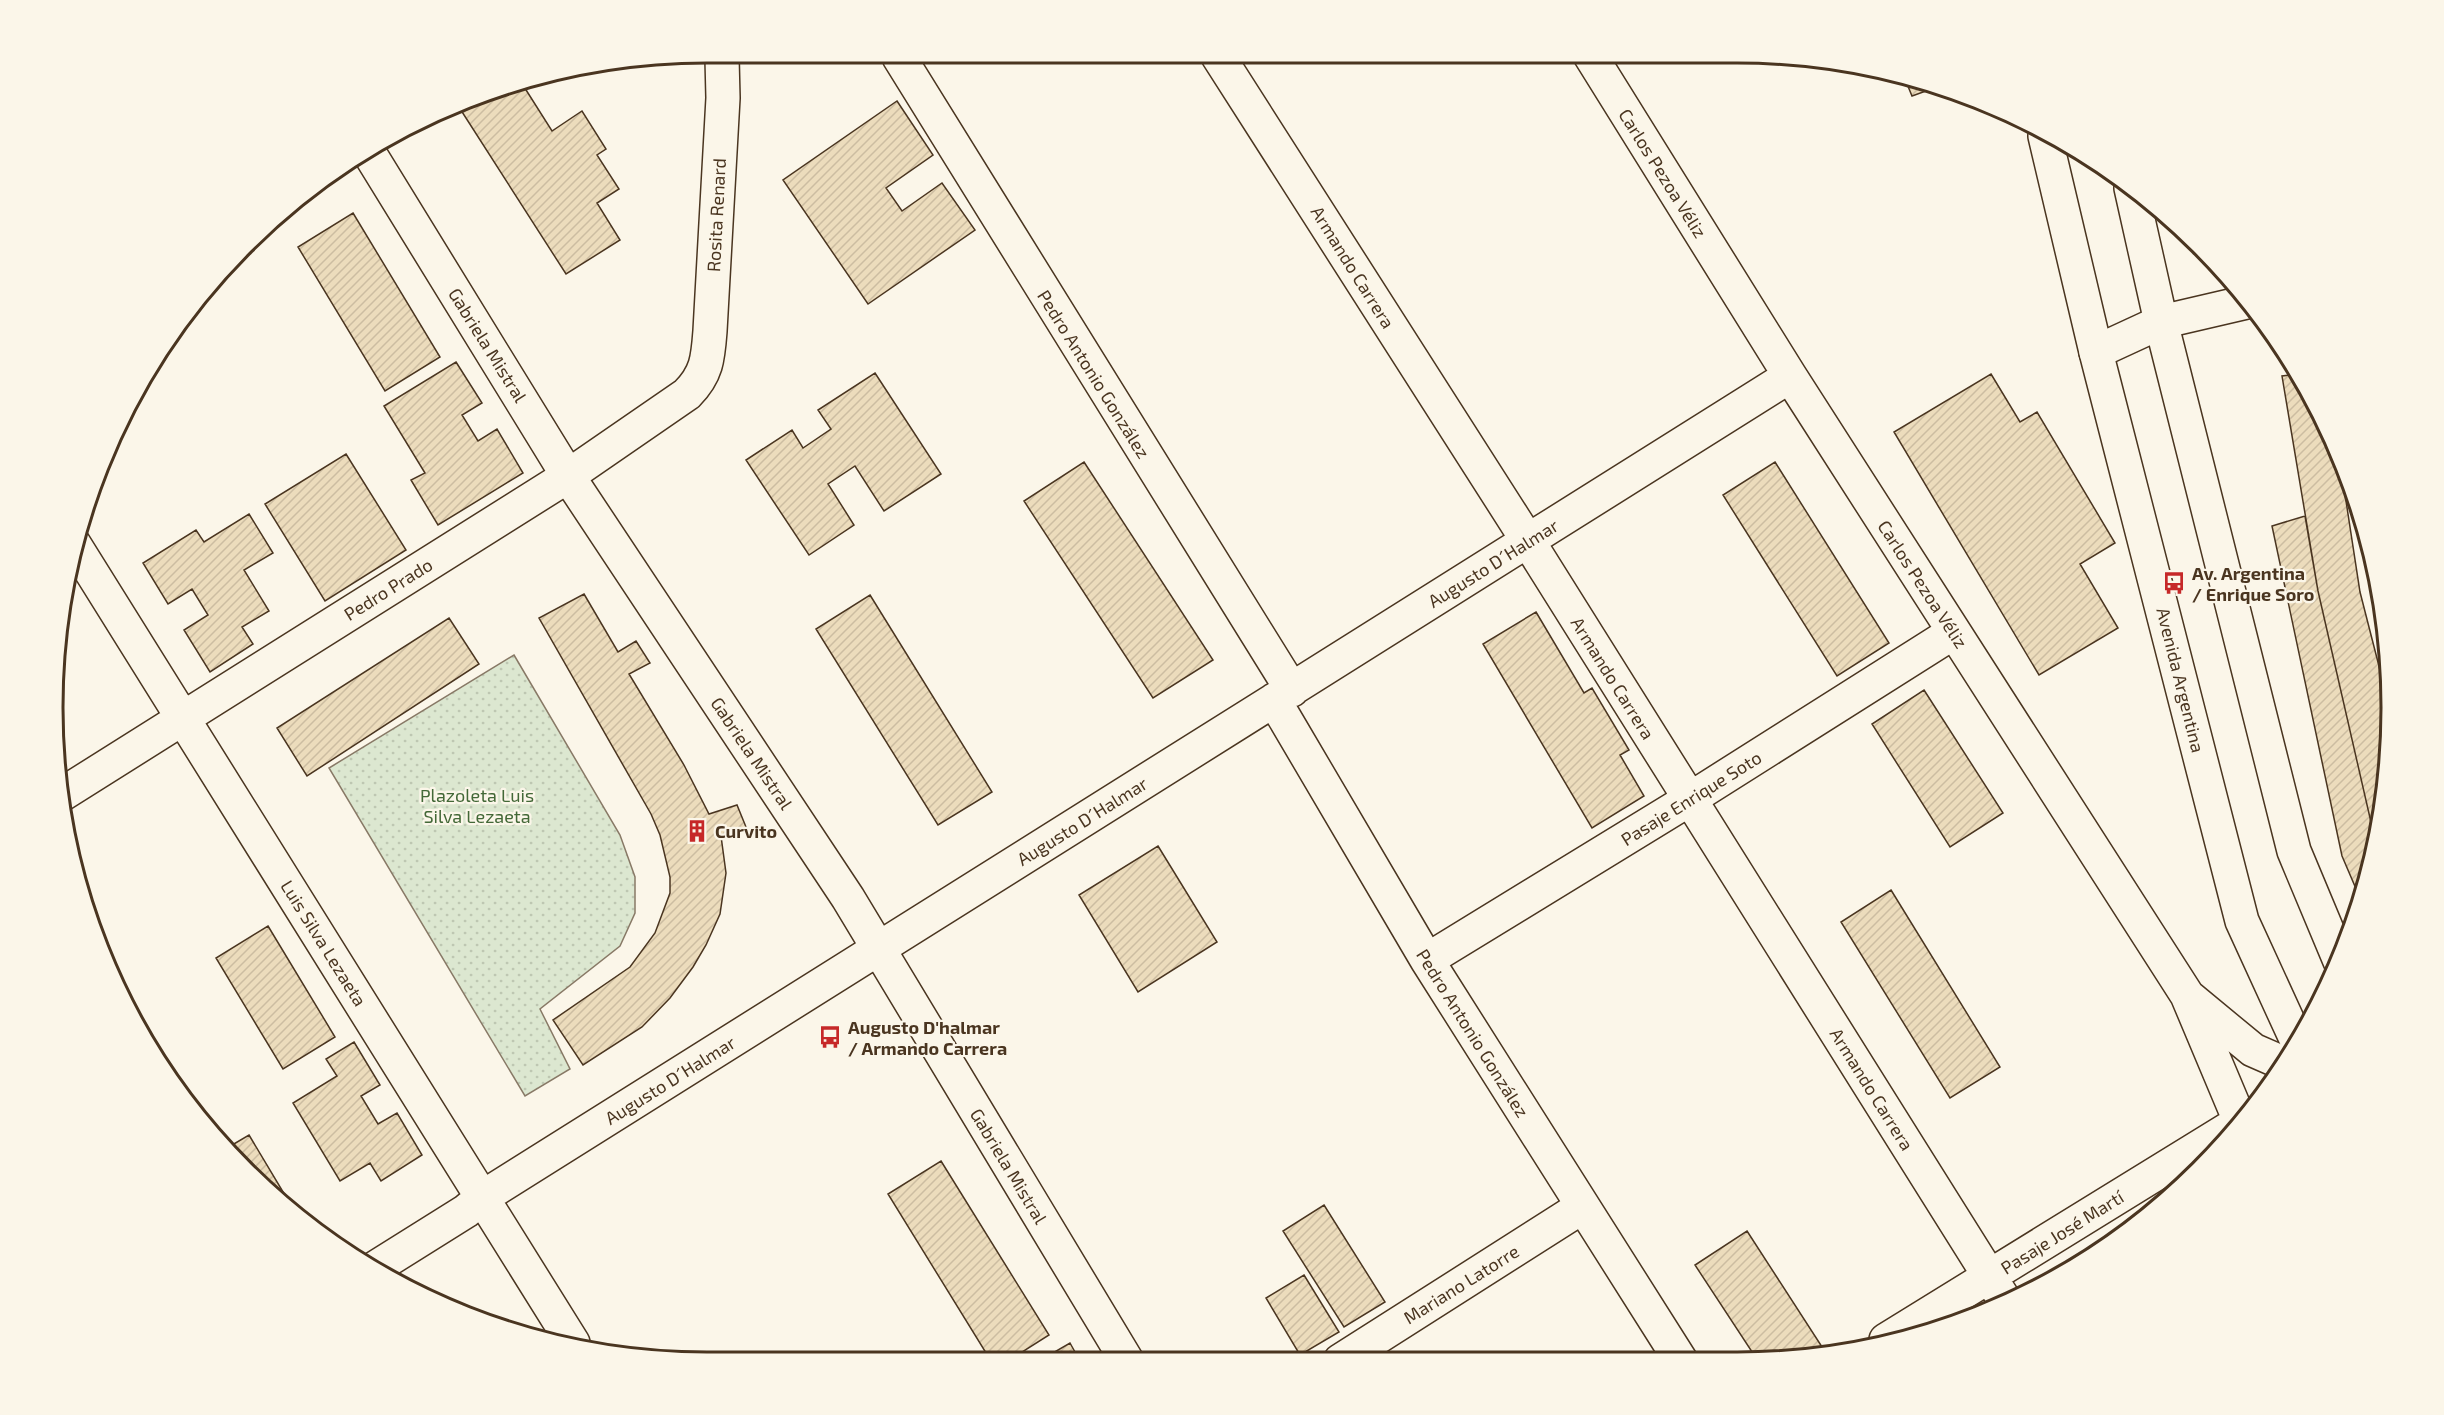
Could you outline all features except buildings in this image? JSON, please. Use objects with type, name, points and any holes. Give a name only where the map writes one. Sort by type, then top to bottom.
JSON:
[{"type":"street","name":"Rosita Renard","points":[[704,372],[710,331],[723,98],[722,63]]},
{"type":"street","name":"Pedro Antonio González","points":[[903,63],[1283,695],[1427,960],[1675,1352]]},
{"type":"street","name":"Armando Carrera","points":[[1222,63],[1690,799],[1997,1289]]},
{"type":"street","name":"Carlos Pezoa Véliz","points":[[1595,63],[1790,376],[2187,995],[2236,1114]]},
{"type":"street","name":"Avenida Argentina","points":[[2046,142],[2096,352],[2242,921],[2293,1033]]},
{"type":"street","name":"Gabriela Mistral","points":[[372,157],[568,476],[848,898],[1122,1352]]},
{"type":"street","points":[[2135,201],[2161,322],[2294,852],[2334,948]]},
{"type":"street","points":[[2096,352],[2161,322],[2239,304]]},
{"type":"street","name":"Pedro Prado","points":[[69,790],[568,476],[687,394],[699,382],[704,372]]},
{"type":"street","name":"Augusto D´Halmar","points":[[382,1264],[466,1211],[483,1197],[1790,376]]},
{"type":"street","name":"Luis Silva Lezaeta","points":[[81,556],[569,1337]]},
{"type":"street","name":"Pasaje Enrique Soto","points":[[1427,960],[1690,799],[1954,632]]},
{"type":"street","points":[[2187,995],[2253,1050],[2276,1060]]},
{"type":"street","name":"Pasaje José Martí","points":[[1916,1326],[1997,1289],[2215,1139]]},
{"type":"street","name":"Mariano Latorre","points":[[1354,1352],[1582,1207]]},
{"type":"green space","name":"Plazoleta Luis Silva Lezaeta","points":[[514,655],[620,835],[635,877],[635,913],[620,946],[540,1009],[570,1069],[525,1096],[329,768]]},
{"type":"place","name":"Av. Argentina / Enrique Soro","points":[[2174,583]]},
{"type":"place","name":"Curvito","points":[[697,831]]},
{"type":"place","name":"Augusto D'halmar / Armando Carrera","points":[[830,1037]]}]
